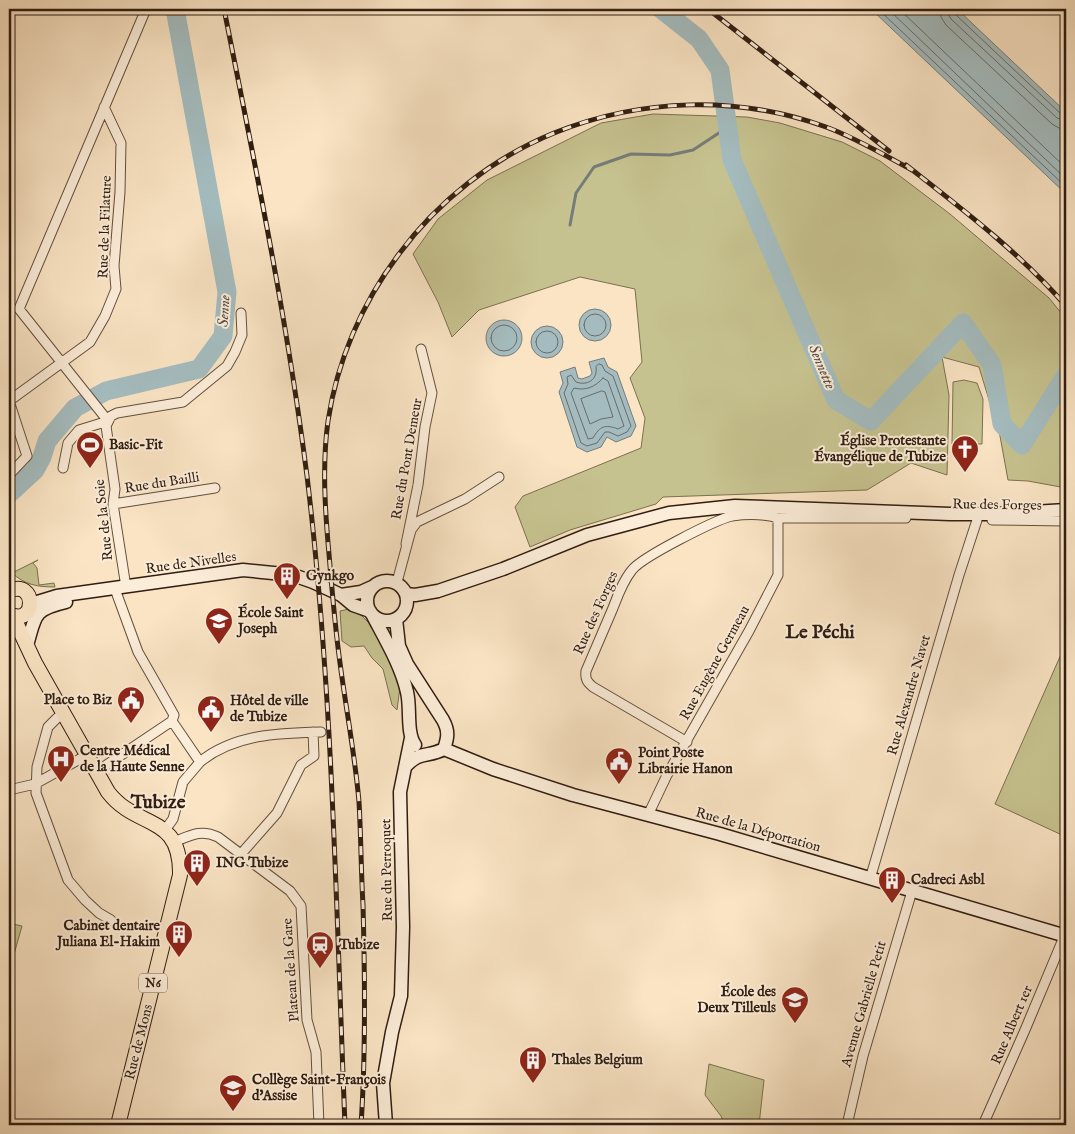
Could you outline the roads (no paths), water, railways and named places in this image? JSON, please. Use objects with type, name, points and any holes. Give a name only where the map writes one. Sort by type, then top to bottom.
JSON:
[{"type":"main road","name":"Rue des Forges","points":[[406,594],[415,595],[438,591],[503,569],[587,535],[669,513],[735,506],[979,514],[1066,510]]},
{"type":"main road","name":"Rue de Nivelles","points":[[19,612],[44,599],[243,570],[293,575],[341,595],[354,605],[371,612]]},
{"type":"main road","points":[[341,595],[361,592],[384,581],[398,582],[406,594],[406,608],[396,619],[383,620],[371,612]]},
{"type":"main road","points":[[372,587],[367,599],[371,612],[393,654],[407,691],[410,714],[410,738],[426,754]]},
{"type":"main road","name":"Rue de Nivelles","points":[[14,589],[72,594]]},
{"type":"main road","points":[[14,589],[28,594],[19,612]]},
{"type":"main road","points":[[25,642],[34,618],[55,604],[68,601],[72,594]]},
{"type":"main road","name":"N6","points":[[19,612],[25,642],[86,755],[117,804],[130,813],[165,830],[174,842]]},
{"type":"main road","points":[[396,619],[399,646],[407,664],[448,729],[444,749],[413,758],[405,767]]},
{"type":"main road","name":"Rue du Perroquet","points":[[386,1125],[383,1083],[392,1032],[401,996],[403,927],[400,792],[410,738]]},
{"type":"main road","name":"Rue de la Déportation","points":[[444,749],[493,770],[573,795],[1066,935]]},
{"type":"main road","name":"Rue de Mons","points":[[118,1125],[180,875],[180,862],[174,842]]},
{"type":"street","points":[[108,421],[19,309],[146,9]]},
{"type":"street","name":"Rue de la Filature","points":[[9,474],[27,456],[9,401],[90,342],[105,316],[116,289],[114,266],[120,192],[121,143],[104,107]]},
{"type":"street","points":[[62,468],[68,442],[79,430],[108,421],[111,416],[117,413],[183,402],[226,366],[236,352],[242,335],[241,313]]},
{"type":"street","name":"Rue du Pont Demeur","points":[[398,582],[418,485],[425,427],[432,393],[421,349]]},
{"type":"street","name":"Rue de la Soie","points":[[108,421],[106,432],[115,489],[113,504],[120,588],[138,652],[174,715],[172,721],[200,762]]},
{"type":"street","name":"Rue du Pont Demeur","points":[[406,544],[411,530],[418,522],[465,498],[499,477]]},
{"type":"street","name":"Rue du Bailli","points":[[113,504],[215,488]]},
{"type":"street","points":[[735,506],[748,515]]},
{"type":"street","name":"Rue des Forges","points":[[687,742],[593,687],[587,682],[585,677],[622,588],[632,570],[641,562],[702,528],[732,516],[1066,521]]},
{"type":"street","name":"Rue Eugène Germeau","points":[[648,815],[778,575],[778,518]]},
{"type":"street","name":"Rue Alexandre Navet","points":[[870,879],[959,575],[977,520]]},
{"type":"street","points":[[64,714],[56,718],[48,727],[37,767],[36,793],[68,880],[85,900],[99,913],[111,920]]},
{"type":"street","points":[[96,772],[172,721]]},
{"type":"street","points":[[165,830],[173,819],[182,782],[200,762],[217,750],[258,736],[317,732],[314,756],[301,765],[276,812],[241,854]]},
{"type":"street","points":[[9,790],[35,784],[86,755]]},
{"type":"street","name":"Plateau de la Gare","points":[[174,842],[198,833],[209,833],[218,837],[290,891],[301,906],[307,1020],[316,1052],[319,1125]]},
{"type":"street","name":"Avenue Gabrielle Petit","points":[[847,1125],[862,1056],[912,891]]},
{"type":"street","name":"Rue Albert 1er","points":[[983,1125],[1066,935]]},
{"type":"water","points":[[871,9],[957,9],[1066,112],[1066,194]]},
{"type":"water","points":[[595,309],[606,314],[611,325],[606,336],[595,341],[584,336],[579,325],[584,314]]},
{"type":"water","points":[[504,320],[511,321],[517,325],[521,331],[521,345],[517,351],[511,355],[504,356],[497,355],[491,351],[487,345],[486,338],[487,331],[491,325],[497,321]]},
{"type":"water","points":[[547,326],[553,327],[558,331],[562,336],[562,348],[558,353],[553,357],[547,358],[541,357],[536,353],[532,348],[531,342],[532,336],[536,331],[541,327]]},
{"type":"water","points":[[604,358],[608,367],[617,372],[636,426],[631,436],[616,442],[607,437],[601,447],[587,452],[577,447],[559,392],[563,383],[560,372],[575,367],[578,378],[582,379],[590,376],[592,373],[589,362]]},
{"type":"waterway","name":"Senne","points":[[9,494],[35,470],[47,441],[75,408],[106,391],[199,369],[223,336],[227,292],[175,9]]},
{"type":"waterway","name":"Sennette","points":[[661,9],[699,39],[720,70],[732,160],[836,400],[871,421],[963,323],[992,365],[1002,424],[1022,445],[1066,375]]},
{"type":"waterway","points":[[570,225],[576,193],[594,167],[631,154],[670,155],[693,150],[728,127]]},
{"type":"railway","points":[[224,9],[259,183],[290,359],[307,476],[316,557],[328,719],[345,1125]]},
{"type":"railway","points":[[708,9],[889,151]]},
{"type":"railway","points":[[361,1125],[365,987],[359,802],[335,622],[326,521],[325,471],[328,421],[338,376],[353,333],[374,292],[399,254],[431,216],[488,168],[531,143],[554,133],[587,121],[621,113],[655,107],[690,105],[759,110],[793,117],[837,131],[912,170]]},
{"type":"railway","points":[[906,165],[1009,249],[1066,306]]},
{"type":"place","name":"Basic-Fit","points":[[90,469]]},
{"type":"place","name":"Église Protestante Évangélique de Tubize","points":[[965,473]]},
{"type":"place","name":"Gynkgo","points":[[287,600]]},
{"type":"place","name":"École Saint Joseph","points":[[219,645]]},
{"type":"place","name":"Place to Biz","points":[[131,724]]},
{"type":"place","name":"Hôtel de ville de Tubize","points":[[211,733]]},
{"type":"place","name":"Centre Médical de la Haute Senne","points":[[61,783]]},
{"type":"place","name":"Point Poste Librairie Hanon","points":[[619,785]]},
{"type":"place","name":"ING Tubize","points":[[197,887]]},
{"type":"place","name":"Cadreci Asbl","points":[[892,904]]},
{"type":"place","name":"Cabinet dentaire Juliana El-Hakim","points":[[179,958]]},
{"type":"place","name":"Tubize","points":[[320,969]]},
{"type":"place","name":"École des Deux Tilleuls","points":[[795,1024]]},
{"type":"place","name":"Thales Belgium","points":[[533,1084]]},
{"type":"place","name":"Collège Saint-François d'Assise","points":[[233,1112]]},
{"type":"district","name":"Le Péchi","points":[[820,633]]},
{"type":"district","name":"Tubize","points":[[158,803]]}]
